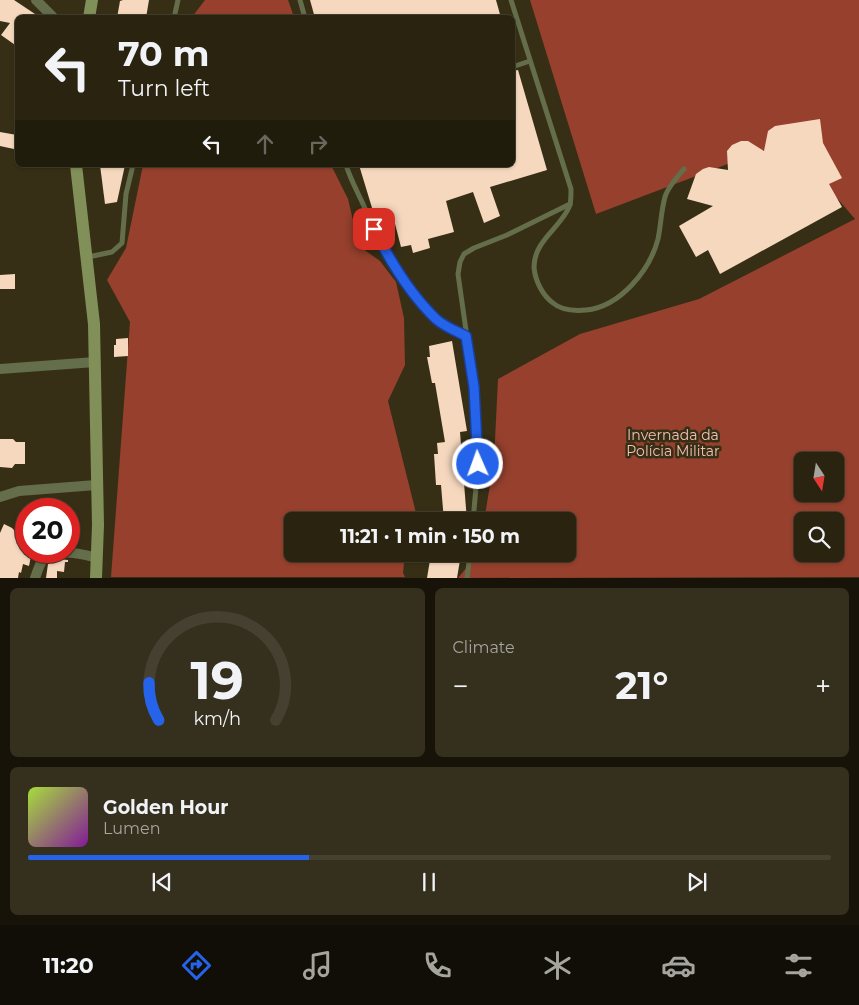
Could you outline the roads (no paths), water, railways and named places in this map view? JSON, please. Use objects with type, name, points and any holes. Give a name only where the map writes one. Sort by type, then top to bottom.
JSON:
[{"type":"main road","points":[[90,15],[92,0]]},
{"type":"main road","points":[[76,167],[94,324],[98,558],[96,578]]},
{"type":"street","points":[[36,0],[51,15]]},
{"type":"street","points":[[0,369],[95,362]]},
{"type":"street","points":[[0,497],[19,491],[96,485]]},
{"type":"street","points":[[35,578],[42,560],[50,554],[79,553],[98,558]]},
{"type":"lane","points":[[175,15],[178,0]]},
{"type":"lane","points":[[300,0],[304,15]]},
{"type":"lane","points":[[511,0],[571,189],[570,204],[563,217],[540,246],[534,266],[539,286],[554,304],[571,311],[591,310],[609,304],[625,292],[648,265],[658,240],[665,196],[684,169]]},
{"type":"lane","points":[[515,66],[530,61]]},
{"type":"lane","points":[[87,257],[112,252],[122,243],[126,194],[133,167]]},
{"type":"lane","points":[[347,167],[382,245],[398,272],[437,320],[466,336]]},
{"type":"lane","points":[[474,512],[478,464],[474,387],[458,274],[460,262],[464,254],[474,248],[507,235],[570,204]]},
{"type":"lane","points":[[467,578],[469,562]]},
{"type":"park label","name":"Invernada da Polícia Militar","points":[[673,444]]}]
